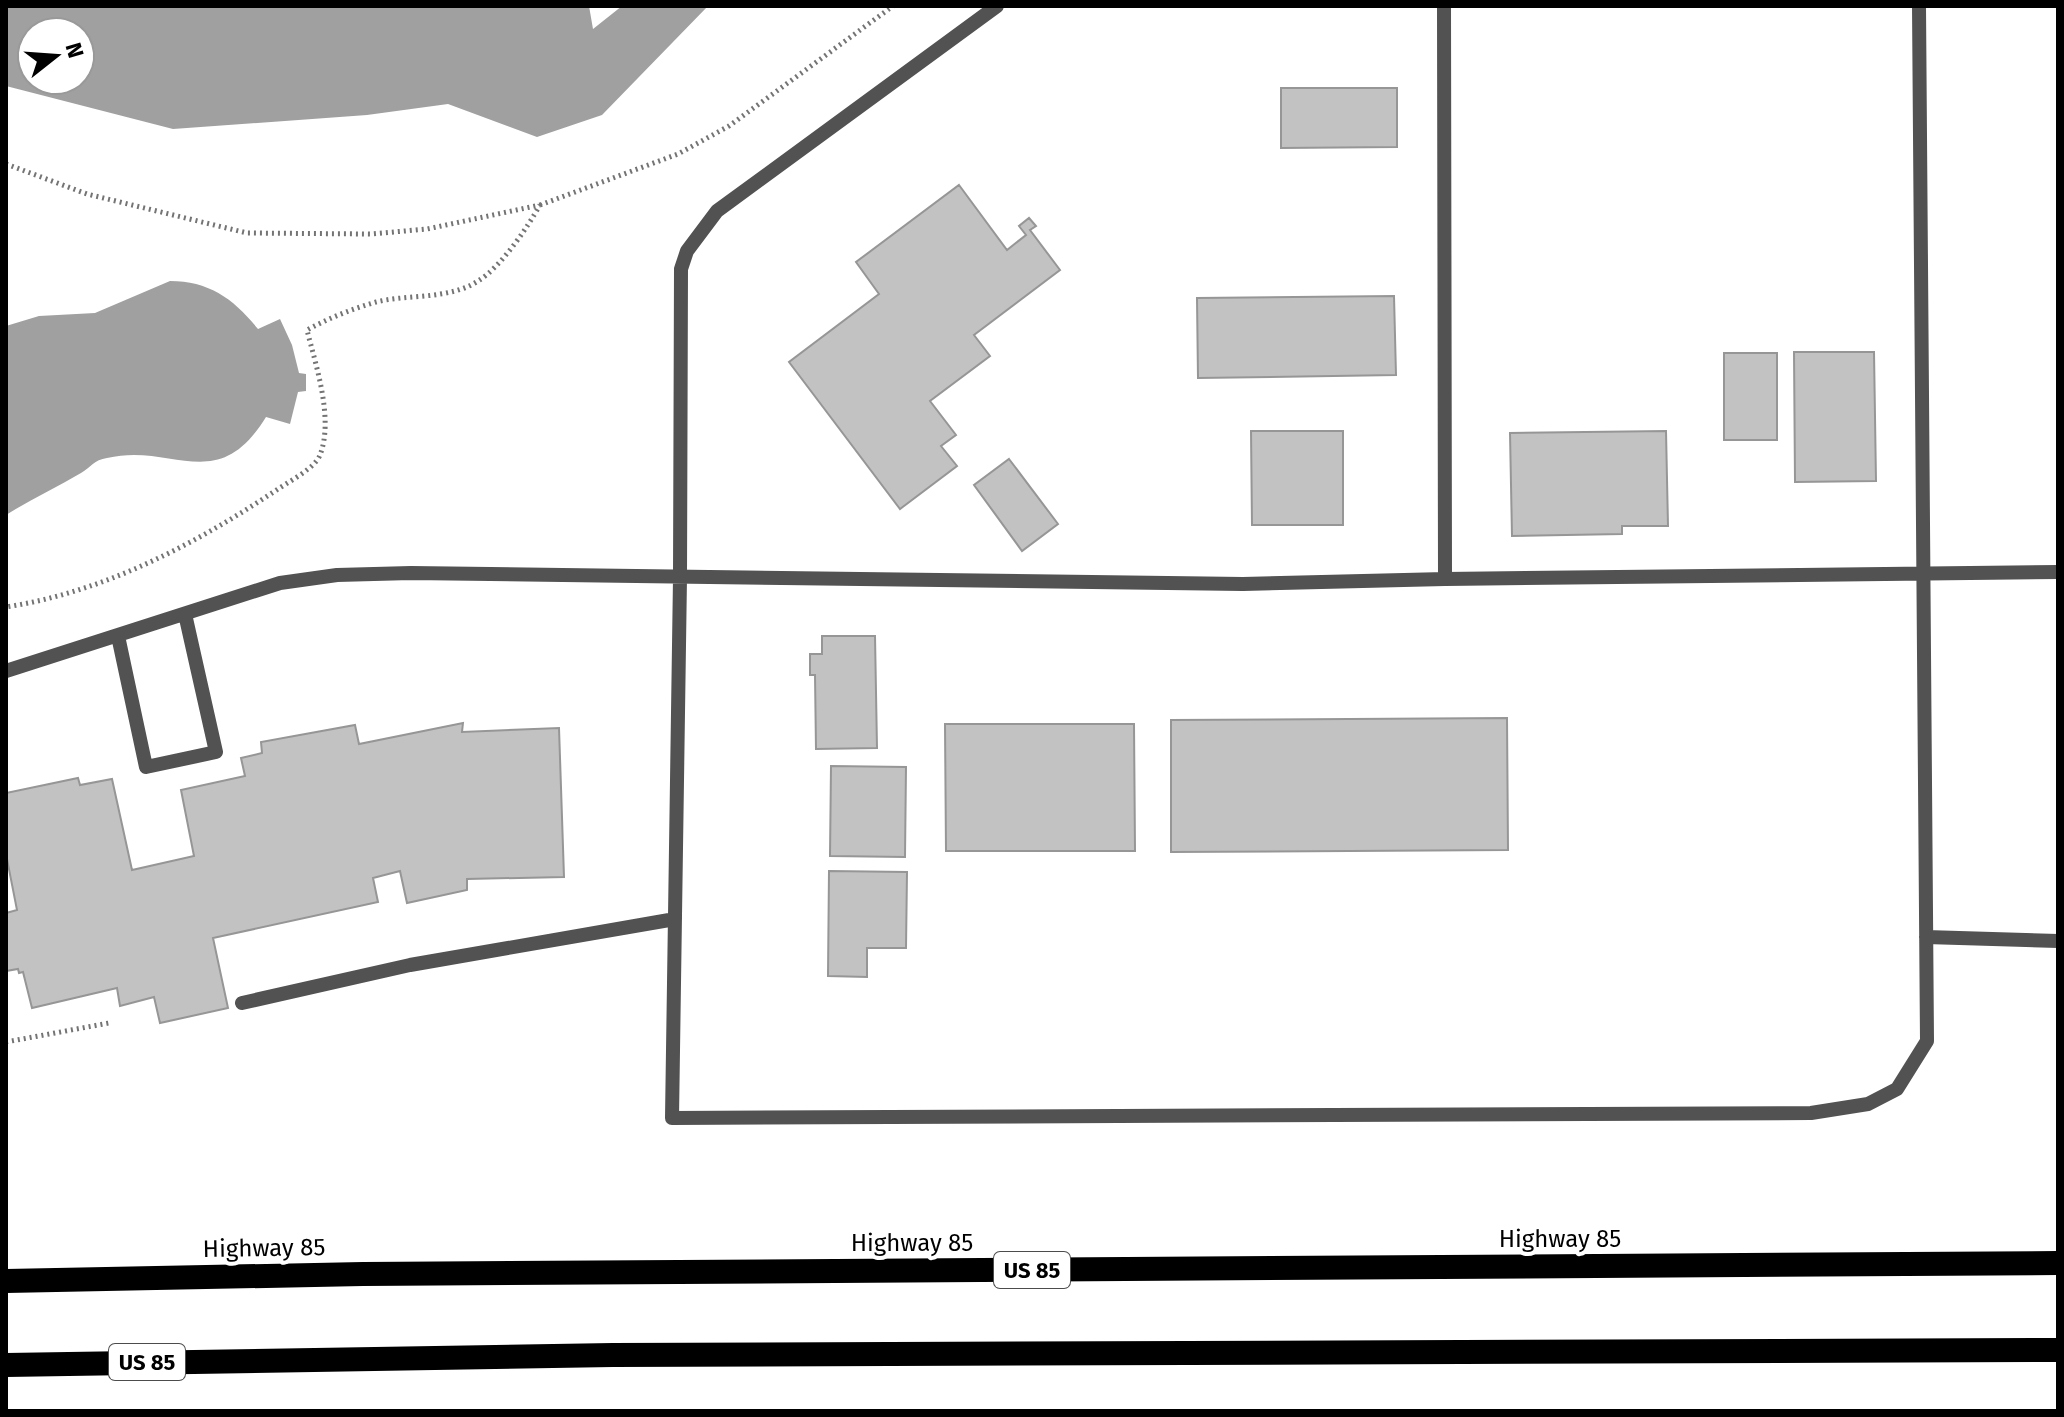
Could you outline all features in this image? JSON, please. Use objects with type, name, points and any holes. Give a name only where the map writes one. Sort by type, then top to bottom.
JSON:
[{"type":"highway","name":"Highway 85","points":[[6,1281],[379,1274],[2058,1263]]},
{"type":"highway","name":"US 85","points":[[6,1365],[613,1355],[2058,1350]]},
{"type":"lane","points":[[997,6],[717,211],[687,251],[681,269],[672,1118],[1811,1113],[1868,1104],[1897,1089],[1927,1041],[1919,6]]},
{"type":"lane","points":[[1444,6],[1445,579]]},
{"type":"lane","points":[[6,671],[280,583],[337,575],[441,573],[1243,584],[2058,572]]},
{"type":"lane","points":[[118,636],[146,767],[216,752],[185,614]]},
{"type":"lane","points":[[242,1003],[410,965],[675,919]]},
{"type":"lane","points":[[1926,937],[2058,941]]},
{"type":"path","points":[[6,164],[87,194],[247,233],[371,234],[427,229],[540,205],[678,154],[729,126],[893,6]]},
{"type":"path","points":[[6,607],[98,583],[179,549],[228,523],[308,468],[318,459],[324,439],[322,390],[307,330],[328,319],[377,302],[461,289],[480,281],[526,230],[540,205]]},
{"type":"path","points":[[6,1042],[109,1023]]},
{"type":"shaded area","points":[[6,6],[589,6],[593,29],[622,6],[708,6],[602,115],[537,137],[448,104],[367,115],[173,129],[45,96],[96,96],[96,16],[16,16],[16,89],[6,86]]},
{"type":"shaded area","points":[[170,281],[197,284],[220,294],[240,309],[258,329],[280,319],[292,345],[299,373],[306,374],[306,391],[298,392],[290,424],[266,417],[248,441],[230,455],[212,461],[193,462],[131,455],[103,459],[6,515],[6,326],[39,316],[95,313]]},
{"type":"building","points":[[1281,88],[1397,88],[1397,147],[1281,148]]},
{"type":"building","points":[[959,185],[1007,250],[1026,235],[1019,226],[1029,218],[1036,226],[1030,230],[1060,270],[974,335],[990,356],[930,401],[956,435],[941,446],[957,466],[900,509],[789,362],[879,294],[856,262]]},
{"type":"building","points":[[1394,296],[1396,375],[1198,378],[1197,298]]},
{"type":"building","points":[[1794,352],[1874,352],[1876,481],[1795,482]]},
{"type":"building","points":[[1724,353],[1777,353],[1777,440],[1724,440]]},
{"type":"building","points":[[1251,431],[1343,431],[1343,525],[1252,525]]},
{"type":"building","points":[[1666,431],[1668,526],[1622,526],[1622,534],[1512,536],[1510,433]]},
{"type":"building","points":[[1009,459],[1058,524],[1022,551],[974,485]]},
{"type":"building","points":[[822,636],[875,636],[877,748],[816,749],[815,675],[810,675],[810,654],[822,654]]},
{"type":"building","points":[[1507,718],[1508,850],[1171,852],[1171,720]]},
{"type":"building","points":[[463,723],[462,732],[559,728],[564,877],[467,879],[467,890],[407,903],[400,871],[373,878],[378,902],[213,938],[228,1008],[160,1023],[154,997],[120,1006],[117,988],[32,1008],[23,972],[19,973],[18,969],[6,971],[6,913],[17,910],[6,854],[6,793],[78,778],[80,785],[112,779],[132,870],[194,856],[181,790],[245,776],[241,758],[262,753],[261,742],[355,725],[359,744]]},
{"type":"building","points":[[945,724],[1134,724],[1135,851],[946,851]]},
{"type":"building","points":[[831,766],[906,767],[905,857],[830,856]]},
{"type":"building","points":[[829,871],[907,872],[906,948],[867,948],[867,977],[828,976]]}]
